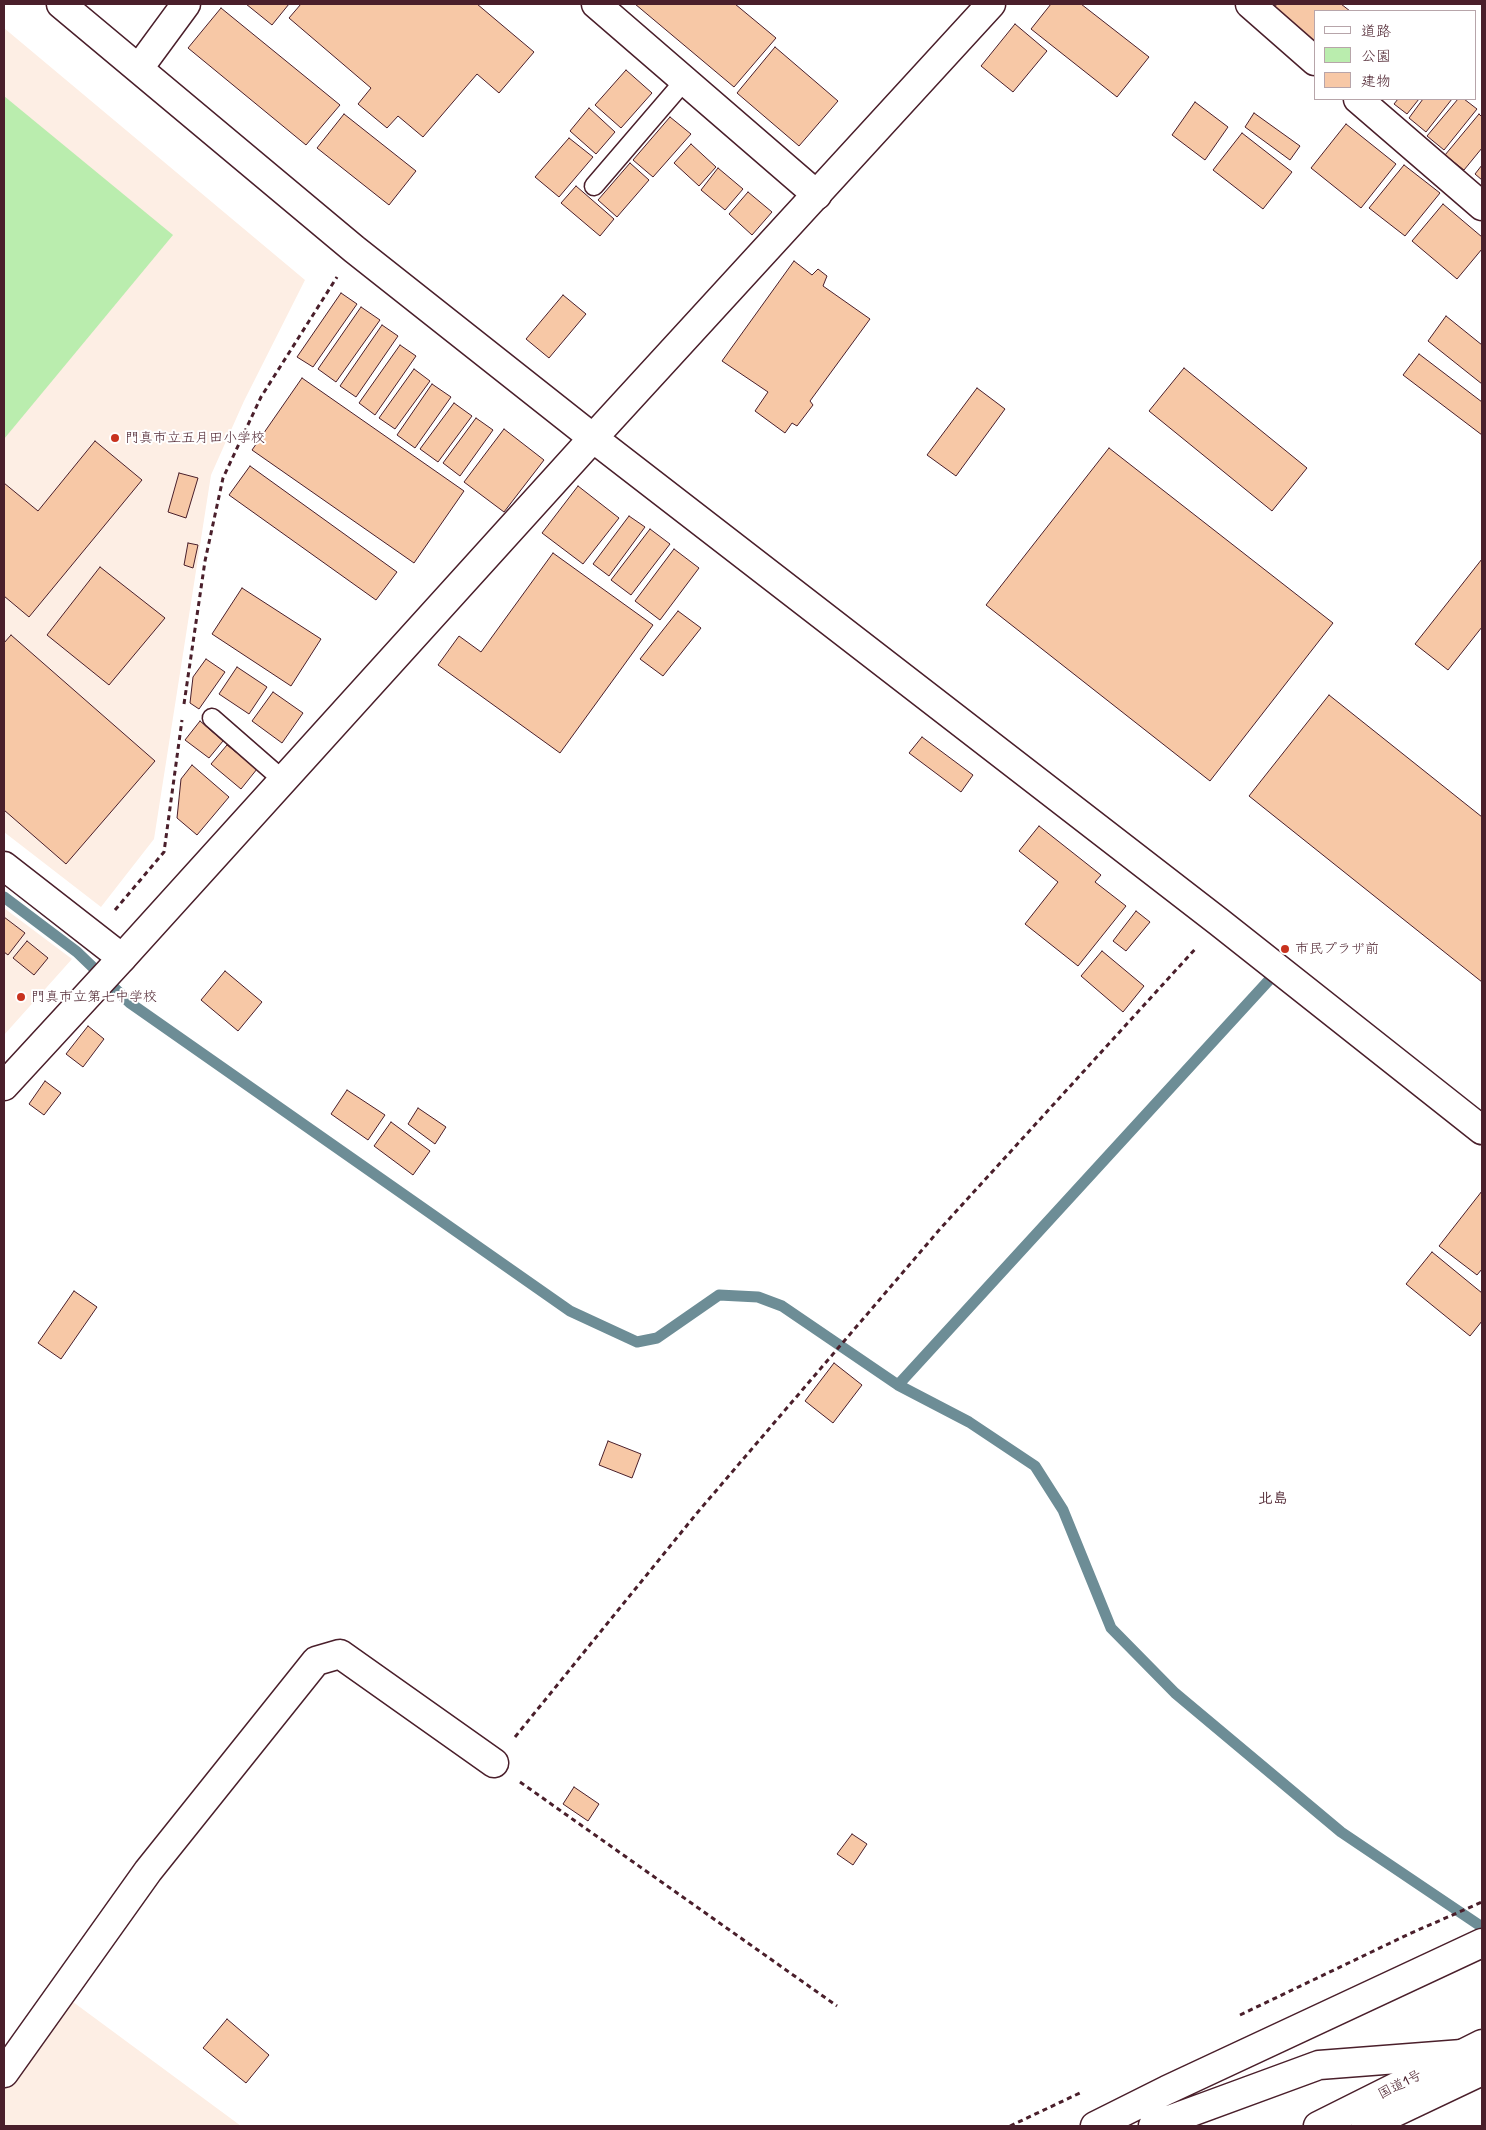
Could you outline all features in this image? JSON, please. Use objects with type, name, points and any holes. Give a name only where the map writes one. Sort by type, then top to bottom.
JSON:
[{"type":"main road","points":[[61,4],[354,248],[592,438],[1219,922],[1482,1130]]},
{"type":"main road","points":[[139,68],[186,4]]},
{"type":"main road","points":[[596,4],[818,195]]},
{"type":"main road","points":[[4,1086],[284,780],[592,438],[818,195],[991,4]]},
{"type":"main road","points":[[1250,4],[1314,60]]},
{"type":"main road","points":[[1359,100],[1482,206]]},
{"type":"main road","points":[[4,866],[122,958]]},
{"type":"main road","points":[[4,2073],[148,1870],[316,1661],[340,1654],[494,1764]]},
{"type":"main road","points":[[1095,2126],[1167,2090],[1482,1943]]},
{"type":"main road","points":[[1153,2126],[1319,2065],[1476,2056]]},
{"type":"main road","points":[[1366,2126],[1476,2056]]},
{"type":"main road","name":"国道1号","points":[[1318,2126],[1476,2056]]},
{"type":"lane","points":[[594,186],[685,80]]},
{"type":"lane","points":[[212,718],[284,780]]},
{"type":"path","points":[[184,707],[204,561],[223,478],[261,397],[354,248]]},
{"type":"path","points":[[93,935],[164,852],[183,717]]},
{"type":"path","points":[[837,2006],[494,1764],[697,1513],[934,1237],[1219,922]]},
{"type":"shaded area","name":"門真市立五月田小学校","points":[[4,28],[305,280],[244,401],[211,475],[154,839],[101,907],[4,832]]},
{"type":"shaded area","name":"門真市立第七中学校","points":[[4,908],[72,959],[4,1035]]},
{"type":"shaded area","points":[[69,1999],[241,2126],[4,2126],[4,2085]]},
{"type":"green space","points":[[4,96],[173,235],[4,439]]},
{"type":"building","points":[[246,4],[289,4],[272,25]]},
{"type":"building","points":[[301,4],[477,4],[534,52],[499,93],[477,74],[423,137],[398,116],[387,128],[358,104],[371,88],[289,18]]},
{"type":"building","points":[[635,4],[735,4],[776,38],[734,87]]},
{"type":"building","points":[[1051,4],[1081,4],[1149,57],[1117,97],[1031,29]]},
{"type":"building","points":[[1277,4],[1341,4],[1349,10],[1314,10],[1314,43],[1273,9]]},
{"type":"building","points":[[221,8],[340,105],[306,145],[188,48]]},
{"type":"building","points":[[1015,24],[1047,51],[1013,92],[981,66]]},
{"type":"building","points":[[775,47],[838,101],[799,146],[737,93]]},
{"type":"building","points":[[626,70],[652,93],[621,128],[595,105]]},
{"type":"building","points":[[1397,100],[1418,100],[1407,114],[1394,104]]},
{"type":"building","points":[[1422,100],[1451,100],[1426,132],[1409,118]]},
{"type":"building","points":[[1457,100],[1465,100],[1477,109],[1444,150],[1427,136]]},
{"type":"building","points":[[1195,102],[1228,127],[1205,160],[1172,135]]},
{"type":"building","points":[[589,108],[615,132],[596,154],[570,131]]},
{"type":"building","points":[[1254,113],[1300,146],[1290,160],[1245,127]]},
{"type":"building","points":[[344,114],[416,171],[389,205],[317,148]]},
{"type":"building","points":[[1479,114],[1482,117],[1482,148],[1464,170],[1445,155]]},
{"type":"building","points":[[670,117],[691,134],[653,177],[633,160]]},
{"type":"building","points":[[1346,124],[1396,164],[1361,208],[1311,168]]},
{"type":"building","points":[[1242,133],[1292,172],[1263,209],[1213,170]]},
{"type":"building","points":[[569,138],[593,157],[559,197],[535,177]]},
{"type":"building","points":[[691,144],[716,167],[699,186],[674,163]]},
{"type":"building","points":[[630,163],[649,180],[617,217],[598,200]]},
{"type":"building","points":[[1404,165],[1440,193],[1405,236],[1369,208]]},
{"type":"building","points":[[1482,165],[1482,180],[1475,174]]},
{"type":"building","points":[[718,168],[743,189],[725,210],[701,190]]},
{"type":"building","points":[[576,186],[614,219],[600,236],[561,203]]},
{"type":"building","points":[[748,192],[772,212],[752,235],[729,214]]},
{"type":"building","points":[[1443,204],[1482,237],[1482,249],[1457,279],[1412,241]]},
{"type":"building","points":[[794,261],[812,275],[818,269],[827,276],[823,286],[870,319],[810,401],[813,405],[797,426],[792,423],[785,433],[755,411],[768,392],[722,361]]},
{"type":"building","points":[[341,293],[357,304],[313,367],[297,357]]},
{"type":"building","points":[[563,295],[586,314],[549,358],[526,339]]},
{"type":"building","points":[[361,307],[380,320],[336,382],[318,369]]},
{"type":"building","points":[[1446,316],[1482,345],[1482,384],[1428,341]]},
{"type":"building","points":[[382,325],[398,336],[356,397],[340,386]]},
{"type":"building","points":[[400,345],[416,356],[375,415],[359,403]]},
{"type":"building","points":[[1419,354],[1482,402],[1482,435],[1403,375]]},
{"type":"building","points":[[1184,368],[1307,468],[1272,511],[1149,411]]},
{"type":"building","points":[[414,369],[430,381],[395,429],[379,418]]},
{"type":"building","points":[[302,378],[464,491],[414,563],[252,450]]},
{"type":"building","points":[[432,384],[451,397],[415,448],[397,435]]},
{"type":"building","points":[[977,388],[1005,409],[956,476],[927,455]]},
{"type":"building","points":[[454,403],[472,416],[438,462],[420,449]]},
{"type":"building","points":[[476,418],[493,430],[460,476],[443,463]]},
{"type":"building","points":[[504,429],[544,460],[504,512],[464,482]]},
{"type":"building","points":[[95,441],[142,480],[29,617],[4,596],[4,483],[38,511]]},
{"type":"building","points":[[1109,448],[1333,623],[1210,781],[986,605]]},
{"type":"building","points":[[250,466],[397,572],[376,600],[229,495]]},
{"type":"building","points":[[179,473],[198,478],[186,518],[168,512]]},
{"type":"building","points":[[578,486],[619,518],[583,564],[542,533]]},
{"type":"building","points":[[629,516],[645,527],[609,576],[593,564]]},
{"type":"building","points":[[650,529],[670,544],[631,595],[611,580]]},
{"type":"building","points":[[188,543],[198,545],[193,568],[184,565]]},
{"type":"building","points":[[674,549],[699,568],[660,620],[635,601]]},
{"type":"building","points":[[553,553],[653,625],[560,753],[438,665],[459,636],[481,652]]},
{"type":"building","points":[[1482,559],[1482,627],[1448,670],[1415,644]]},
{"type":"building","points":[[100,567],[165,618],[109,685],[47,635]]},
{"type":"building","points":[[242,588],[321,639],[291,686],[212,634]]},
{"type":"building","points":[[678,611],[701,628],[663,676],[640,659]]},
{"type":"building","points":[[11,635],[155,761],[66,864],[4,810],[4,643]]},
{"type":"building","points":[[206,659],[225,672],[199,709],[190,703],[193,677]]},
{"type":"building","points":[[237,667],[267,687],[249,714],[219,694]]},
{"type":"building","points":[[273,692],[303,713],[282,743],[252,721]]},
{"type":"building","points":[[1329,695],[1482,817],[1482,982],[1249,796]]},
{"type":"building","points":[[200,721],[223,741],[209,758],[185,740]]},
{"type":"building","points":[[922,737],[973,775],[961,792],[909,753]]},
{"type":"building","points":[[227,745],[257,769],[241,789],[211,764]]},
{"type":"building","points":[[192,765],[229,797],[197,835],[177,818],[181,779]]},
{"type":"building","points":[[1039,826],[1101,875],[1095,882],[1126,906],[1078,966],[1025,924],[1058,882],[1019,851]]},
{"type":"building","points":[[1136,911],[1150,922],[1126,951],[1113,941]]},
{"type":"building","points":[[4,917],[25,933],[8,955],[4,952]]},
{"type":"building","points":[[27,941],[48,958],[34,975],[13,958]]},
{"type":"building","points":[[1102,951],[1144,986],[1123,1012],[1081,976]]},
{"type":"building","points":[[225,971],[262,1002],[238,1031],[201,1000]]},
{"type":"building","points":[[88,1026],[104,1039],[83,1067],[66,1054]]},
{"type":"building","points":[[45,1081],[61,1093],[44,1115],[29,1104]]},
{"type":"building","points":[[347,1090],[385,1115],[368,1140],[331,1114]]},
{"type":"building","points":[[418,1108],[446,1127],[435,1144],[408,1124]]},
{"type":"building","points":[[391,1122],[430,1151],[413,1175],[374,1146]]},
{"type":"building","points":[[1482,1191],[1482,1269],[1477,1275],[1439,1246]]},
{"type":"building","points":[[1432,1252],[1482,1293],[1482,1321],[1470,1336],[1406,1284]]},
{"type":"building","points":[[74,1291],[97,1307],[61,1359],[38,1343]]},
{"type":"building","points":[[834,1363],[862,1385],[833,1423],[805,1401]]},
{"type":"building","points":[[608,1441],[641,1454],[632,1478],[599,1465]]},
{"type":"building","points":[[574,1787],[599,1804],[588,1821],[563,1804]]},
{"type":"building","points":[[852,1834],[867,1844],[853,1865],[837,1854]]},
{"type":"building","points":[[227,2019],[269,2055],[246,2083],[203,2048]]},
{"type":"waterway","points":[[4,897],[77,952],[130,1003],[570,1311],[637,1342],[657,1338],[719,1295],[758,1297],[782,1306],[898,1385],[969,1422],[1035,1466],[1063,1510],[1111,1628],[1175,1693],[1341,1832],[1482,1927]]},
{"type":"waterway","points":[[898,1385],[1271,978]]},
{"type":"place","name":"門真市立五月田小学校","points":[[115,438]]},
{"type":"place","name":"市民プラザ前","points":[[1285,949]]},
{"type":"place","name":"門真市立第七中学校","points":[[21,997]]},
{"type":"district","name":"北島","points":[[1273,1499]]}]
